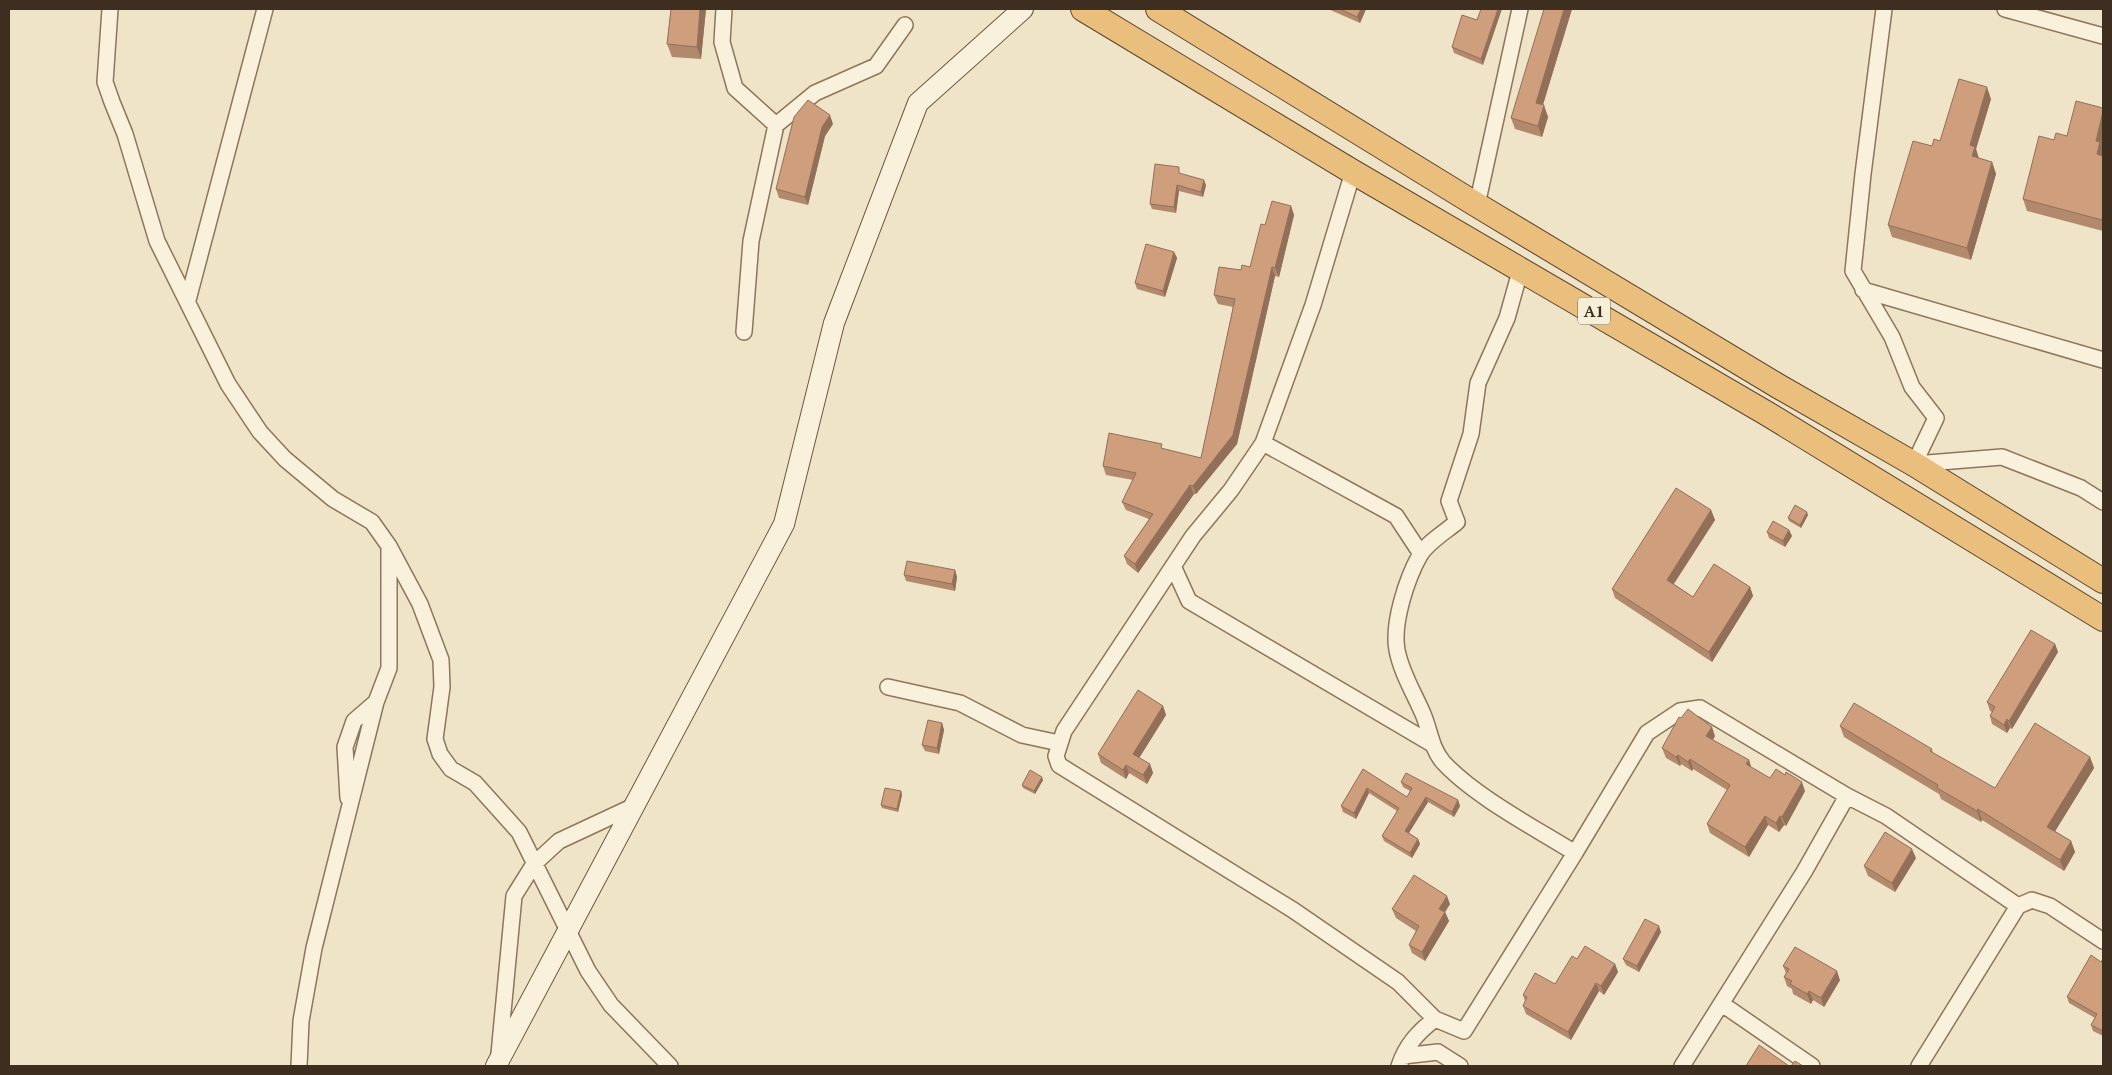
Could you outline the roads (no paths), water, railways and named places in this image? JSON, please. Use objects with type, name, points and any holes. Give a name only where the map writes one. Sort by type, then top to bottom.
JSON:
[{"type":"highway","name":"A1","points":[[1083,9],[1353,172],[1521,268],[1775,418],[2103,618]]},
{"type":"highway","name":"A1","points":[[1158,9],[1477,205],[1778,386],[1914,464],[2103,581]]},
{"type":"main road","points":[[497,1063],[784,524],[834,323],[918,103],[1023,9]]},
{"type":"street","points":[[110,9],[105,82],[125,134],[157,241],[188,300],[228,384],[260,432],[285,459],[332,499],[372,522],[389,546],[420,604],[441,660],[442,687],[435,739],[440,754],[451,769],[475,782],[519,832],[588,972],[611,1005],[670,1066]]},
{"type":"street","points":[[188,300],[265,9]]},
{"type":"street","points":[[724,9],[722,42],[734,88],[776,125]]},
{"type":"street","points":[[1477,205],[1520,9]]},
{"type":"street","points":[[1884,9],[1853,271],[1892,337],[1912,387],[1936,418],[1914,464]]},
{"type":"street","points":[[2006,9],[2103,36]]},
{"type":"street","points":[[744,332],[751,241],[776,125],[815,94],[876,66],[905,25]]},
{"type":"street","points":[[1353,172],[1313,305],[1263,443],[1231,490],[1194,536],[1173,566],[1064,731],[1056,756],[1058,765],[1293,910],[1398,982],[1435,1019],[1464,1031],[1647,733],[1680,712],[1700,708],[1847,796],[1886,816],[2018,906]]},
{"type":"street","points":[[1521,268],[1507,318],[1478,383],[1471,434],[1449,501],[1457,522],[1421,554],[1409,580],[1398,616],[1397,650],[1414,696],[1423,714],[1432,744],[1442,761],[1466,783],[1575,853]]},
{"type":"street","points":[[1863,290],[2103,360]]},
{"type":"street","points":[[1263,443],[1396,516],[1421,554]]},
{"type":"street","points":[[1914,464],[2002,457],[2081,488],[2103,502]]},
{"type":"street","points":[[299,1066],[301,1021],[314,948],[349,810],[345,747],[354,720],[376,702],[389,668],[389,546]]},
{"type":"street","points":[[1173,566],[1189,601],[1432,744]]},
{"type":"street","points":[[888,688],[960,703],[1022,735],[1059,743]]},
{"type":"street","points":[[1682,1066],[1804,872],[1847,796]]},
{"type":"street","points":[[497,1063],[514,896],[534,864],[558,841],[634,806]]},
{"type":"street","points":[[1919,1066],[2018,906],[2032,900],[2050,906],[2103,941]]},
{"type":"street","points":[[1722,1004],[1812,1066]]},
{"type":"street","points":[[1401,1061],[1417,1033],[1435,1019]]},
{"type":"street","points":[[1401,1061],[1438,1052],[1460,1066]]}]
